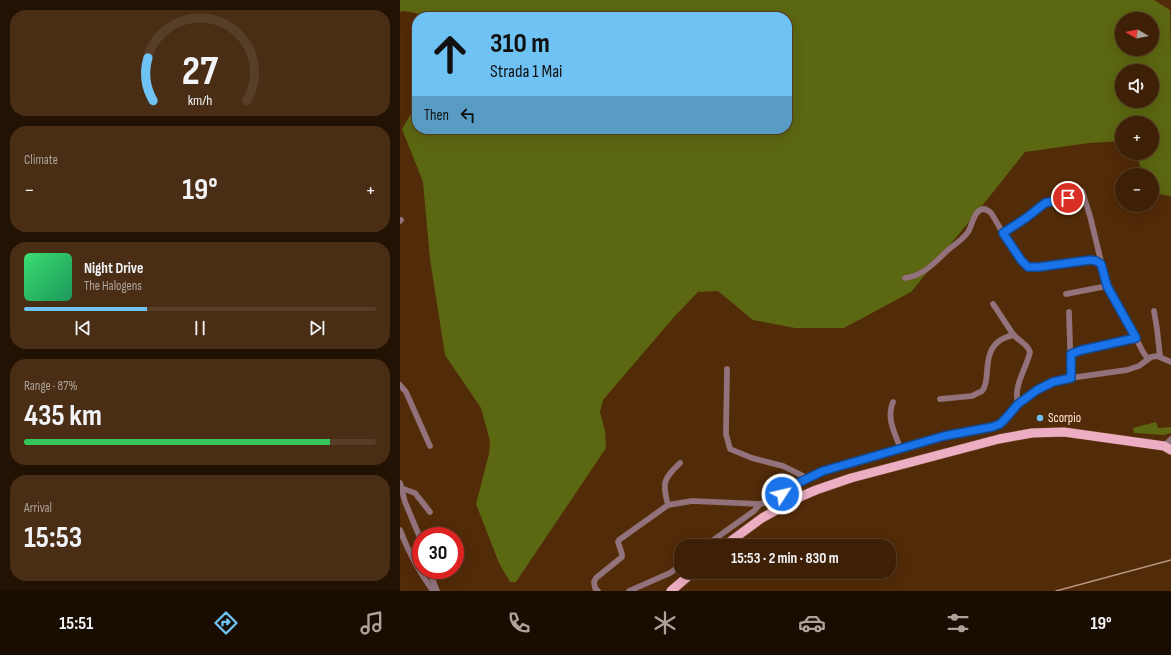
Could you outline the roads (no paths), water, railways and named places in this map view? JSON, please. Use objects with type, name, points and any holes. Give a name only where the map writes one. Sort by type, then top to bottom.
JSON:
[{"type":"main road","points":[[733,539],[777,504],[802,496],[836,482],[1020,434],[1053,431],[1169,445]]},
{"type":"main road","points":[[672,591],[685,579]]},
{"type":"street","points":[[1003,233],[1045,203],[1083,194],[1090,216],[1107,286],[1148,359]]},
{"type":"street","points":[[906,278],[913,277],[924,272],[962,239],[968,231],[976,214],[980,210],[987,210],[991,213],[1021,260],[1028,267],[1039,267],[1090,260],[1101,264]]},
{"type":"street","points":[[1066,294],[1107,286]]},
{"type":"street","points":[[993,304],[1014,335],[1025,344],[1030,352],[1018,385],[1015,406]]},
{"type":"street","points":[[1154,311],[1160,356]]},
{"type":"street","points":[[1069,312],[1071,378]]},
{"type":"street","points":[[940,399],[972,396],[982,391],[986,381],[988,356],[990,350],[997,342],[1014,335]]},
{"type":"street","points":[[1071,354],[1082,350],[1136,338]]},
{"type":"street","points":[[598,591],[595,588],[594,582],[608,567],[622,557],[618,545],[619,540],[668,506],[692,501],[777,504],[790,488],[823,471],[944,436],[992,427],[1000,424],[1015,406],[1048,384],[1064,378],[1127,370],[1139,366],[1154,356],[1160,356],[1171,362]]},
{"type":"street","points":[[727,369],[726,434],[730,449],[752,458],[784,466],[807,478]]},
{"type":"street","points":[[400,385],[406,392],[430,446]]},
{"type":"street","points":[[893,402],[890,410],[890,418],[900,448]]},
{"type":"street","points":[[668,506],[664,486],[668,474],[680,463]]},
{"type":"street","points":[[401,486],[416,493],[430,512]]},
{"type":"street","points":[[401,486],[405,502],[416,527]]},
{"type":"street","points":[[715,539],[754,511],[760,504]]},
{"type":"street","points":[[400,530],[404,541],[433,591]]},
{"type":"street","points":[[629,591],[674,570]]},
{"type":"street","points":[[432,579],[437,591]]},
{"type":"railway","points":[[1056,591],[1171,560]]},
{"type":"place","name":"Scorpio","points":[[1040,418]]}]
